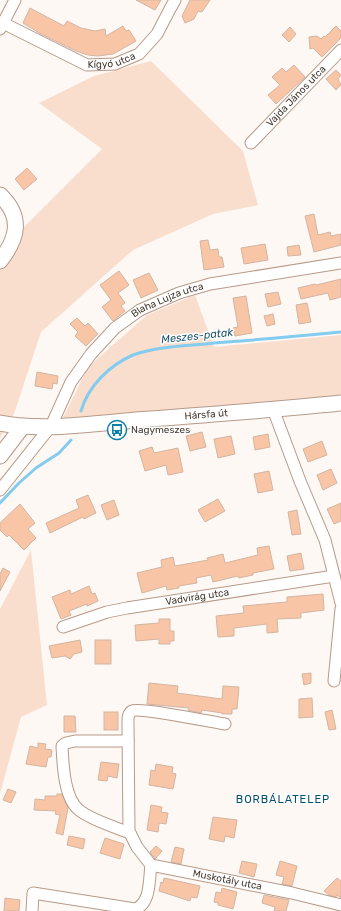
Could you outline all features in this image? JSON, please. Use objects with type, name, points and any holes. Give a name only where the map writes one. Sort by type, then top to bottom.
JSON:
[{"type":"street","points":[[2,26],[15,0]]},
{"type":"street","name":"Kígyó utca","points":[[2,26],[87,65],[114,64],[139,54],[157,34],[175,0]]},
{"type":"street","name":"Vajda János utca","points":[[250,143],[341,50]]},
{"type":"street","points":[[0,195],[14,214],[16,225],[10,248],[0,261]]},
{"type":"street","name":"Blaha Lujza utca","points":[[0,490],[51,426],[72,382],[91,354],[115,328],[140,310],[179,293],[210,284],[341,263]]},
{"type":"street","name":"Hársfa út","points":[[0,423],[22,426],[51,426],[273,410],[341,403]]},
{"type":"street","points":[[273,410],[300,481],[326,540],[341,603]]},
{"type":"street","points":[[0,456],[22,426]]},
{"type":"street","name":"Vadvirág utca","points":[[63,627],[108,612],[127,608],[334,576]]},
{"type":"street","points":[[334,681],[341,609]]},
{"type":"street","points":[[32,911],[33,893],[135,909],[140,908],[144,903],[152,865],[137,847],[130,833],[128,814],[128,715],[134,710],[225,724]]},
{"type":"street","points":[[128,740],[75,741],[66,743],[62,746],[63,765],[69,796],[73,804],[86,815],[130,833]]},
{"type":"street","name":"Muskotály utca","points":[[152,865],[292,893],[341,905]]},
{"type":"shaded area","points":[[151,61],[243,151],[258,205],[213,214],[133,250],[41,332],[14,414],[0,438],[0,251],[102,149],[39,103],[94,76]]},
{"type":"shaded area","points":[[195,295],[214,347],[341,335],[341,404],[63,418],[88,367],[147,315]]},
{"type":"shaded area","points":[[31,550],[47,705],[21,717],[0,794],[0,609]]},
{"type":"building","points":[[136,0],[161,0],[155,10]]},
{"type":"building","points":[[190,0],[210,0],[202,12],[198,11],[194,19],[185,23],[182,16]]},
{"type":"building","points":[[30,8],[64,26],[67,21],[81,28],[95,31],[105,29],[106,36],[123,26],[126,31],[129,30],[136,41],[113,54],[98,56],[88,55],[76,51],[41,34],[23,23]]},
{"type":"building","points":[[336,26],[341,31],[341,38],[322,57],[313,48],[310,49],[309,37],[317,36],[321,39]]},
{"type":"building","points":[[290,27],[296,34],[289,42],[282,35]]},
{"type":"building","points":[[294,65],[305,77],[276,104],[268,95],[280,85],[272,77],[282,68],[286,72]]},
{"type":"building","points":[[336,70],[341,75],[338,79],[341,85],[336,90],[326,79]]},
{"type":"building","points":[[27,168],[37,179],[24,190],[15,179]]},
{"type":"building","points":[[314,214],[318,235],[330,232],[331,236],[341,234],[341,245],[314,252],[305,216]]},
{"type":"building","points":[[208,240],[210,250],[218,249],[219,257],[222,257],[224,267],[204,270],[200,241]]},
{"type":"building","points":[[265,244],[268,260],[244,264],[241,248]]},
{"type":"building","points":[[299,245],[301,255],[288,256],[287,247]]},
{"type":"building","points":[[119,271],[129,285],[118,293],[125,303],[121,306],[125,311],[113,321],[102,307],[111,300],[100,285]]},
{"type":"building","points":[[149,273],[158,290],[141,298],[133,280]]},
{"type":"building","points":[[341,279],[341,297],[330,300],[328,293],[301,299],[298,288]]},
{"type":"building","points":[[278,292],[281,304],[268,307],[265,294]]},
{"type":"building","points":[[246,296],[252,333],[235,336],[233,328],[238,327],[233,298]]},
{"type":"building","points":[[307,303],[311,322],[299,324],[296,305]]},
{"type":"building","points":[[273,314],[275,324],[267,326],[264,316]]},
{"type":"building","points":[[77,318],[85,326],[88,323],[98,334],[86,346],[75,336],[78,332],[70,324]]},
{"type":"building","points":[[37,372],[58,376],[57,384],[53,383],[52,389],[35,386]]},
{"type":"building","points":[[202,432],[206,447],[190,451],[186,436]]},
{"type":"building","points":[[268,434],[270,447],[255,450],[253,437]]},
{"type":"building","points":[[231,436],[235,454],[218,458],[214,439]]},
{"type":"building","points":[[322,441],[327,455],[308,462],[303,449]]},
{"type":"building","points":[[152,447],[154,453],[178,448],[183,472],[168,475],[166,465],[145,471],[139,451]]},
{"type":"building","points":[[331,469],[337,483],[323,490],[317,475]]},
{"type":"building","points":[[269,471],[273,490],[258,493],[254,474]]},
{"type":"building","points":[[88,495],[96,513],[84,519],[83,517],[50,533],[46,523],[79,508],[76,500]]},
{"type":"building","points":[[218,499],[225,511],[205,522],[198,510]]},
{"type":"building","points":[[114,500],[119,515],[107,520],[101,505]]},
{"type":"building","points":[[341,503],[341,521],[334,524],[327,509]]},
{"type":"building","points":[[20,504],[35,523],[28,529],[36,538],[24,550],[9,535],[7,537],[0,530],[0,523]]},
{"type":"building","points":[[297,510],[301,534],[292,535],[288,512]]},
{"type":"building","points":[[269,546],[274,569],[253,573],[253,575],[239,578],[238,576],[213,582],[211,575],[196,578],[197,583],[179,586],[179,588],[167,590],[166,586],[142,593],[137,573],[162,567],[161,560],[173,557],[175,566],[208,560],[207,558],[223,554],[225,563],[258,555],[257,548]]},
{"type":"building","points":[[301,553],[304,569],[290,571],[287,556]]},
{"type":"building","points":[[3,568],[10,572],[0,591],[0,574]]},
{"type":"building","points":[[89,586],[92,594],[95,593],[98,601],[69,611],[71,615],[61,619],[52,597],[70,590],[71,594]]},
{"type":"building","points":[[323,594],[324,610],[301,613],[301,618],[277,619],[278,632],[267,633],[267,624],[234,628],[234,636],[218,637],[216,616],[244,613],[243,606],[287,602],[287,597]]},
{"type":"building","points":[[159,619],[170,619],[170,631],[174,631],[174,641],[170,641],[170,644],[159,644],[159,639],[136,641],[135,625],[159,623]]},
{"type":"building","points":[[80,640],[82,652],[74,654],[70,659],[65,656],[52,658],[49,646]]},
{"type":"building","points":[[95,640],[111,640],[111,664],[95,664]]},
{"type":"building","points":[[311,673],[311,683],[304,685],[302,674]]},
{"type":"building","points":[[149,683],[178,686],[177,693],[222,699],[223,686],[239,687],[237,709],[232,709],[232,714],[222,714],[202,710],[201,713],[188,710],[189,708],[147,704]]},
{"type":"building","points":[[312,698],[313,717],[299,718],[299,699]]},
{"type":"building","points":[[332,710],[336,729],[329,730],[325,712]]},
{"type":"building","points":[[104,712],[118,712],[118,730],[104,730]]},
{"type":"building","points":[[64,716],[75,716],[76,732],[64,732]]},
{"type":"building","points":[[38,743],[46,744],[45,749],[52,750],[51,757],[48,757],[46,767],[26,764],[30,746],[38,748]]},
{"type":"building","points":[[101,762],[119,764],[117,778],[108,776],[107,781],[98,780]]},
{"type":"building","points":[[156,764],[173,767],[172,773],[176,774],[173,789],[149,785],[151,770],[155,771]]},
{"type":"building","points":[[8,789],[16,792],[11,803],[3,800]]},
{"type":"building","points":[[57,794],[62,794],[68,808],[63,835],[56,833],[60,815],[55,814],[56,811],[34,810],[35,799],[45,800],[45,796],[57,796]]},
{"type":"building","points":[[151,805],[162,807],[161,812],[168,813],[166,824],[159,823],[158,832],[147,830]]},
{"type":"building","points":[[213,817],[237,820],[234,838],[225,836],[224,842],[209,839]]},
{"type":"building","points":[[69,836],[85,839],[83,849],[67,845]]},
{"type":"building","points":[[105,838],[124,844],[120,859],[100,853]]},
{"type":"building","points":[[156,846],[162,851],[155,859],[150,852]]},
{"type":"building","points":[[175,847],[184,849],[181,864],[171,862]]},
{"type":"building","points":[[242,861],[257,864],[254,877],[239,873]]},
{"type":"building","points":[[280,861],[297,866],[292,886],[282,884],[284,877],[276,875]]},
{"type":"building","points":[[164,878],[200,886],[197,898],[191,897],[190,901],[159,891],[161,882],[163,883]]},
{"type":"building","points":[[337,878],[341,881],[341,898],[337,895],[336,897],[329,895],[324,891]]},
{"type":"building","points":[[222,888],[237,892],[233,909],[218,905],[218,903],[214,902],[216,892],[221,893]]},
{"type":"building","points":[[264,895],[289,900],[286,911],[274,911],[275,907],[262,903]]},
{"type":"building","points":[[5,898],[20,900],[19,911],[4,911]]},
{"type":"waterway","name":"Meszes-patak","points":[[81,411],[89,393],[101,377],[124,359],[142,352],[173,347],[341,332]]},
{"type":"waterway","name":"Meszes-patak","points":[[0,503],[19,483],[36,468],[59,453],[71,440]]},
{"type":"place","name":"Nagymeszes","points":[[117,430]]},
{"type":"district","name":"BORBÁLATELEP","points":[[283,799]]}]
